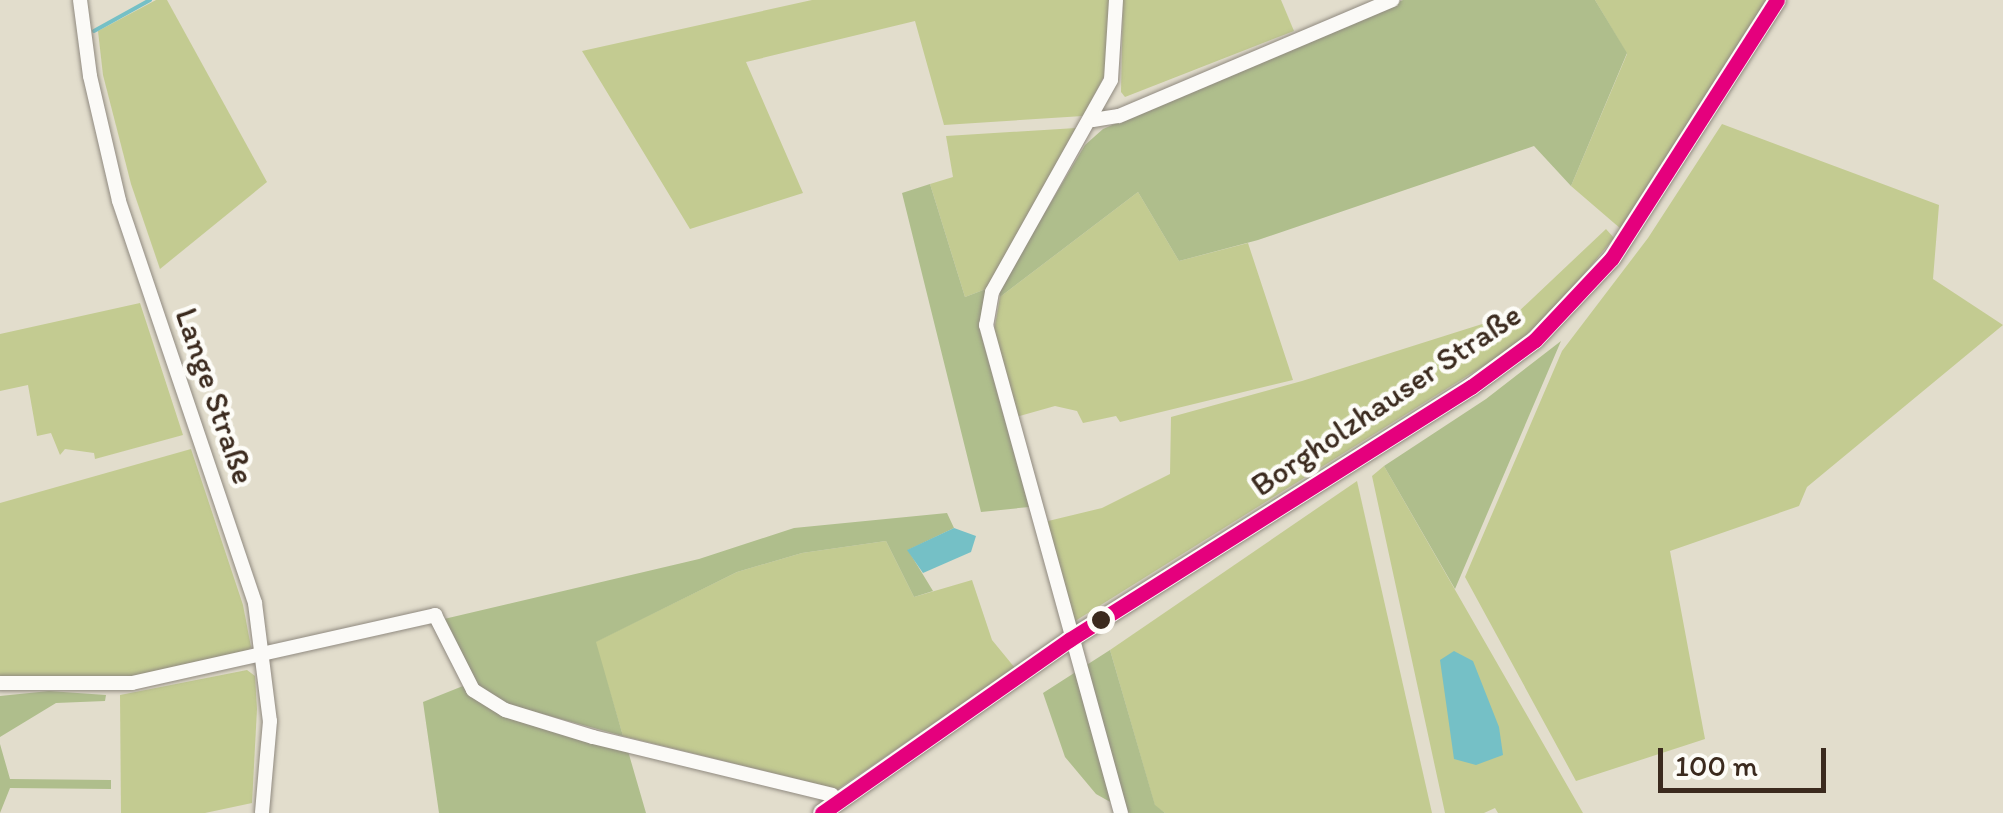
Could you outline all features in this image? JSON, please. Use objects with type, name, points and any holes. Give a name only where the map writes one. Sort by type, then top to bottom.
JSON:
[{"type":"main road","name":"Borgholzhauser Straße","points":[[830,808],[1070,640],[1471,387],[1535,340],[1612,258],[1777,0]]},
{"type":"street","name":"Lange Straße","points":[[80,0],[90,76],[119,201],[237,542],[264,655],[270,722],[262,813]]},
{"type":"street","points":[[1116,0],[1111,80],[1092,120],[992,292],[986,325],[1120,813]]},
{"type":"street","points":[[1092,120],[1119,116],[1392,0]]},
{"type":"street","points":[[0,683],[113,686],[435,615],[473,690],[505,710],[593,737],[832,795],[830,808]]},
{"type":"green space","points":[[156,0],[167,0],[267,182],[160,269],[131,184],[103,75],[98,31]]},
{"type":"green space","points":[[812,0],[1112,0],[1108,69],[1083,116],[944,125],[915,21],[746,62],[803,193],[690,229],[582,51]]},
{"type":"green space","points":[[1123,0],[1281,0],[1294,31],[1125,97],[1121,92]]},
{"type":"green space","points":[[1403,0],[1595,0],[1627,53],[1571,186],[1534,146],[1258,240],[1179,261],[1138,192],[1000,297],[1000,288],[1085,145],[1103,129]]},
{"type":"green space","points":[[1595,0],[1766,0],[1621,229],[1571,186],[1627,54]]},
{"type":"green space","points":[[1722,124],[1939,205],[1933,279],[2003,325],[1807,487],[1799,506],[1670,551],[1705,739],[1576,781],[1465,577],[1562,351],[1648,238]]},
{"type":"green space","points":[[1076,128],[986,289],[965,297],[930,184],[953,177],[946,136]]},
{"type":"green space","points":[[930,184],[965,297],[986,289],[979,327],[1029,507],[981,512],[902,193]]},
{"type":"green space","points":[[1138,192],[1179,261],[1248,243],[1293,380],[1120,422],[1116,416],[1083,423],[1077,411],[1055,406],[1016,417],[994,331],[1000,297]]},
{"type":"green space","points":[[1606,229],[1614,238],[1560,303],[1512,348],[1072,623],[1044,522],[1102,508],[1170,474],[1171,417],[1302,381],[1517,313]]},
{"type":"green space","points":[[140,303],[183,435],[95,459],[94,453],[65,449],[60,455],[51,433],[37,436],[28,385],[0,391],[0,334]]},
{"type":"green space","points":[[1561,341],[1455,589],[1384,466],[1486,399]]},
{"type":"green space","points":[[191,449],[243,605],[251,647],[245,655],[132,679],[0,678],[0,503]]},
{"type":"green space","points":[[1384,466],[1583,813],[1498,813],[1495,808],[1484,813],[1445,813],[1372,476]]},
{"type":"green space","points":[[1357,481],[1432,813],[1165,813],[1155,806],[1110,650]]},
{"type":"green space","points":[[947,513],[954,528],[908,550],[933,591],[914,597],[886,541],[802,553],[737,572],[596,642],[623,736],[506,704],[478,686],[444,619],[699,559],[794,528]]},
{"type":"green space","points":[[886,541],[914,597],[972,580],[992,640],[1015,668],[838,789],[623,736],[595,642],[737,572],[802,553]]},
{"type":"green space","points":[[1110,650],[1155,805],[1165,813],[1130,813],[1096,794],[1065,757],[1043,693]]},
{"type":"green space","points":[[247,670],[255,676],[257,709],[252,803],[205,813],[121,813],[120,695]]},
{"type":"green space","points":[[463,686],[469,694],[628,751],[646,813],[439,813],[423,702]]},
{"type":"green space","points":[[49,691],[106,695],[105,701],[56,703],[0,737],[0,696]]},
{"type":"green space","points":[[0,744],[10,779],[111,780],[111,789],[10,788],[0,813]]},
{"type":"water","points":[[954,528],[976,536],[971,552],[923,573],[907,550]]},
{"type":"water","points":[[1454,651],[1473,661],[1499,727],[1503,755],[1476,765],[1454,759],[1440,660]]},
{"type":"waterway","points":[[94,31],[150,0]]},
{"type":"transit line","points":[[822,813],[1069,640],[1471,387],[1535,340],[1612,258],[1777,0]]}]
